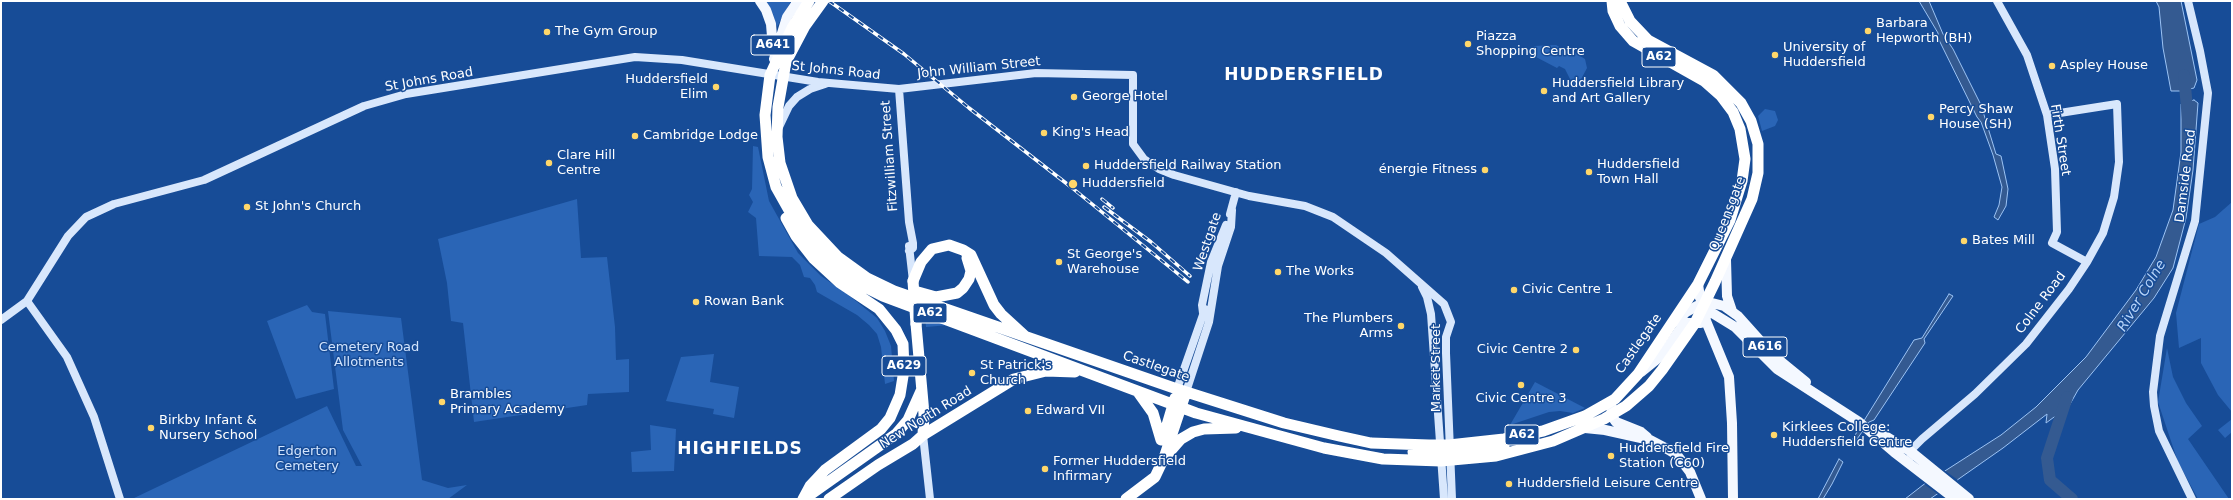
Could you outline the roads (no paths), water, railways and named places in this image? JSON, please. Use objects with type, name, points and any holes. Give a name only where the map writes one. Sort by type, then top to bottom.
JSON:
[{"type":"highway","name":"Castlegate","points":[[809,1],[792,28],[770,75],[765,130],[772,174],[782,200],[811,243],[826,259],[857,283],[883,296],[1138,391],[1178,398],[1401,451],[1445,453]]},
{"type":"highway","name":"Castlegate","points":[[822,1],[793,46],[783,77],[778,107],[777,137],[786,182],[800,211],[826,245],[866,278],[894,291],[1113,367],[1136,382],[1178,398],[1244,427],[1324,448],[1383,459],[1445,453],[1543,431],[1586,416],[1615,399],[1638,374],[1698,284]]},
{"type":"highway","name":"Queensgate","points":[[1612,1],[1614,15],[1625,33],[1643,48],[1707,84],[1721,96],[1733,112],[1740,129],[1745,148],[1742,180],[1730,220],[1698,284]]},
{"type":"highway","name":"Queensgate","points":[[1620,1],[1624,12],[1648,40],[1713,75],[1741,103],[1751,121],[1758,144],[1757,181],[1751,202],[1726,260],[1704,304]]},
{"type":"highway","name":"A629","points":[[782,200],[788,223],[814,259],[840,283],[879,309],[896,330],[902,344],[904,370],[900,395],[890,418],[881,429],[824,470],[814,481],[804,499]]},
{"type":"highway","points":[[913,281],[921,262],[932,249],[949,245],[963,250],[971,255],[994,305],[1001,314],[1029,339]]},
{"type":"highway","points":[[852,267],[924,295],[949,296],[964,288],[969,278],[970,265],[963,250]]},
{"type":"highway","name":"A629","points":[[913,281],[922,391],[924,423],[923,434]]},
{"type":"highway","name":"A62","points":[[1445,453],[1512,444],[1534,446],[1554,441],[1611,415],[1649,386],[1676,353],[1688,333],[1703,324],[1704,304]]},
{"type":"highway","name":"New North Road","points":[[829,499],[878,465],[913,444],[923,434],[1021,376],[1064,370],[1090,374]]},
{"type":"highway","name":"New North Road","points":[[804,499],[896,434],[908,420],[922,391]]},
{"type":"highway","points":[[1138,391],[1150,406],[1157,420],[1161,443]]},
{"type":"highway","points":[[1130,496],[1148,474],[1178,398]]},
{"type":"highway","points":[[1130,496],[1155,477],[1164,458],[1178,398]]},
{"type":"highway","name":"A629","points":[[896,434],[912,427],[918,428],[923,434]]},
{"type":"highway","points":[[1164,458],[1181,439],[1193,432],[1204,429],[1244,427]]},
{"type":"main road","name":"A641","points":[[760,1],[768,15],[773,36],[770,75]]},
{"type":"main road","name":"Castlegate","points":[[770,75],[780,35],[787,17],[798,1]]},
{"type":"main road","name":"A616","points":[[1726,260],[1726,292],[1732,311]]},
{"type":"main road","points":[[1698,284],[1698,291],[1704,304],[1709,311],[1721,319]]},
{"type":"main road","points":[[1663,338],[1686,312],[1696,306],[1704,304]]},
{"type":"main road","name":"A616","points":[[1704,304],[1719,304],[1732,311],[1772,355],[1802,379],[1812,390]]},
{"type":"main road","points":[[1721,319],[1703,324],[1729,377],[1732,413],[1733,499]]},
{"type":"main road","name":"A616","points":[[1721,319],[1735,327],[1777,369],[1789,378],[1812,390],[1872,431],[1873,435],[1921,472],[1934,477]]},
{"type":"main road","name":"A62","points":[[1638,374],[1662,355],[1683,326],[1688,322],[1703,324]]},
{"type":"main road","name":"A62","points":[[1615,399],[1611,415],[1620,426],[1641,432],[1650,440],[1669,450],[1683,463],[1695,482],[1701,499]]},
{"type":"main road","name":"A62","points":[[1585,428],[1605,430],[1650,440]]},
{"type":"main road","name":"A616","points":[[1872,431],[1877,431],[1910,451],[1951,493],[1969,499]]},
{"type":"street","name":"Firth Street","points":[[1997,1],[2027,55],[2047,114],[2055,169],[2057,232],[2052,243],[2087,262]]},
{"type":"street","name":"Damside Road","points":[[2188,1],[2208,93],[2195,221],[2160,336],[2153,392],[2159,431],[2192,499]]},
{"type":"street","name":"St Johns Road","points":[[27,301],[68,236],[86,217],[114,204],[204,180],[364,106],[384,100],[635,57],[682,60],[827,83],[899,89]]},
{"type":"street","name":"John William Street","points":[[899,89],[1036,72],[1133,74]]},
{"type":"street","name":"Market Street","points":[[1133,74],[1133,147],[1144,159],[1159,169],[1236,192],[1321,212],[1354,230],[1389,255],[1444,304],[1451,322],[1446,337],[1445,453]]},
{"type":"street","points":[[777,137],[784,116],[797,97],[810,89],[827,83]]},
{"type":"street","name":"Fitzwilliam Street","points":[[899,89],[910,222],[909,251],[913,281]]},
{"type":"street","name":"Colne Road","points":[[1910,451],[1975,394],[2026,344],[2087,262],[2103,233],[2114,197],[2119,162],[2117,104],[2047,114]]},
{"type":"street","name":"Westgate","points":[[1206,306],[1230,227],[1236,192]]},
{"type":"street","name":"Market Street","points":[[1417,280],[1428,297],[1431,314],[1445,453]]},
{"type":"street","points":[[1,320],[27,301],[67,358],[94,416],[120,499]]},
{"type":"street","points":[[1178,398],[1209,322],[1206,306]]},
{"type":"street","points":[[1178,398],[1206,306]]},
{"type":"street","points":[[923,434],[930,499]]},
{"type":"street","points":[[1910,451],[1912,463],[1921,472]]},
{"type":"street","points":[[1444,499],[1445,453]]},
{"type":"street","points":[[1445,453],[1452,499]]},
{"type":"water","points":[[1919,1],[1929,1],[1943,34],[1953,49],[1981,105],[1996,154],[2001,156],[2008,189],[2006,206],[1998,220],[1994,217],[1999,205],[2002,187],[1993,155],[1981,122],[1977,117],[1938,38],[1938,33]]},
{"type":"water","points":[[2156,1],[2181,1],[2197,80],[2194,88],[2171,91],[2163,48],[2159,7]]},
{"type":"water","points":[[2194,100],[2198,103],[2193,170],[2186,218],[2173,268],[2154,298],[2078,390],[2069,406],[2046,423],[2047,414],[2003,448],[1930,499],[1905,499],[1923,485],[2001,435],[2036,407],[2086,357],[2136,290],[2156,257],[2173,210],[2181,152],[2181,104]]},
{"type":"water","points":[[1949,294],[1953,296],[1924,339],[1925,343],[1874,420],[1869,422],[1855,442],[1852,440],[1914,340],[1922,338]]},
{"type":"water","points":[[1839,459],[1843,462],[1832,484],[1823,499],[1818,499]]},
{"type":"waterway","name":"River Colne","points":[[2184,75],[2188,119]]},
{"type":"waterway","points":[[2067,397],[2047,458],[2050,480],[2072,499]]},
{"type":"railway","points":[[829,1],[904,54],[969,108],[1071,187],[1188,282]]},
{"type":"railway","points":[[1102,199],[1113,208]]},
{"type":"railway","points":[[1104,207],[1151,242],[1190,276]]},
{"type":"place","name":"Barbara Hepworth (BH)","points":[[1868,31]]},
{"type":"place","name":"The Gym Group","points":[[547,32]]},
{"type":"place","name":"Piazza Shopping Centre","points":[[1468,44]]},
{"type":"place","name":"University of Huddersfield","points":[[1775,55]]},
{"type":"place","name":"Aspley House","points":[[2052,66]]},
{"type":"place","name":"Huddersfield Elim","points":[[716,87]]},
{"type":"place","name":"Huddersfield Library and Art Gallery","points":[[1544,91]]},
{"type":"place","name":"George Hotel","points":[[1074,97]]},
{"type":"place","name":"Percy Shaw House (SH)","points":[[1931,117]]},
{"type":"place","name":"King's Head","points":[[1044,133]]},
{"type":"place","name":"Cambridge Lodge","points":[[635,136]]},
{"type":"place","name":"Clare Hill Centre","points":[[549,163]]},
{"type":"place","name":"Huddersfield Railway Station","points":[[1086,166]]},
{"type":"place","name":"énergie Fitness","points":[[1485,170]]},
{"type":"place","name":"Huddersfield Town Hall","points":[[1589,172]]},
{"type":"place","name":"Huddersfield","points":[[1073,184]]},
{"type":"place","name":"St John's Church","points":[[247,207]]},
{"type":"place","name":"Bates Mill","points":[[1964,241]]},
{"type":"place","name":"St George's Warehouse","points":[[1059,262]]},
{"type":"place","name":"The Works","points":[[1278,272]]},
{"type":"place","name":"Civic Centre 1","points":[[1514,290]]},
{"type":"place","name":"Rowan Bank","points":[[696,302]]},
{"type":"place","name":"The Plumbers Arms","points":[[1401,326]]},
{"type":"place","name":"Civic Centre 2","points":[[1576,350]]},
{"type":"place","name":"St Patrick's Church","points":[[972,373]]},
{"type":"place","name":"Civic Centre 3","points":[[1521,385]]},
{"type":"place","name":"Brambles Primary Academy","points":[[442,402]]},
{"type":"place","name":"Edward VII","points":[[1028,411]]},
{"type":"place","name":"Birkby Infant & Nursery School","points":[[151,428]]},
{"type":"place","name":"Kirklees College: Huddersfield Centre","points":[[1774,435]]},
{"type":"place","name":"Huddersfield Fire Station (C60)","points":[[1611,456]]},
{"type":"place","name":"Former Huddersfield Infirmary","points":[[1045,469]]},
{"type":"place","name":"Huddersfield Leisure Centre","points":[[1509,484]]},
{"type":"district","name":"HUDDERSFIELD","points":[[1304,76]]},
{"type":"district","name":"HIGHFIELDS","points":[[740,450]]},
{"type":"park label","name":"Cemetery Road Allotments","points":[[369,356]]},
{"type":"park label","name":"Edgerton Cemetery","points":[[307,460]]}]
